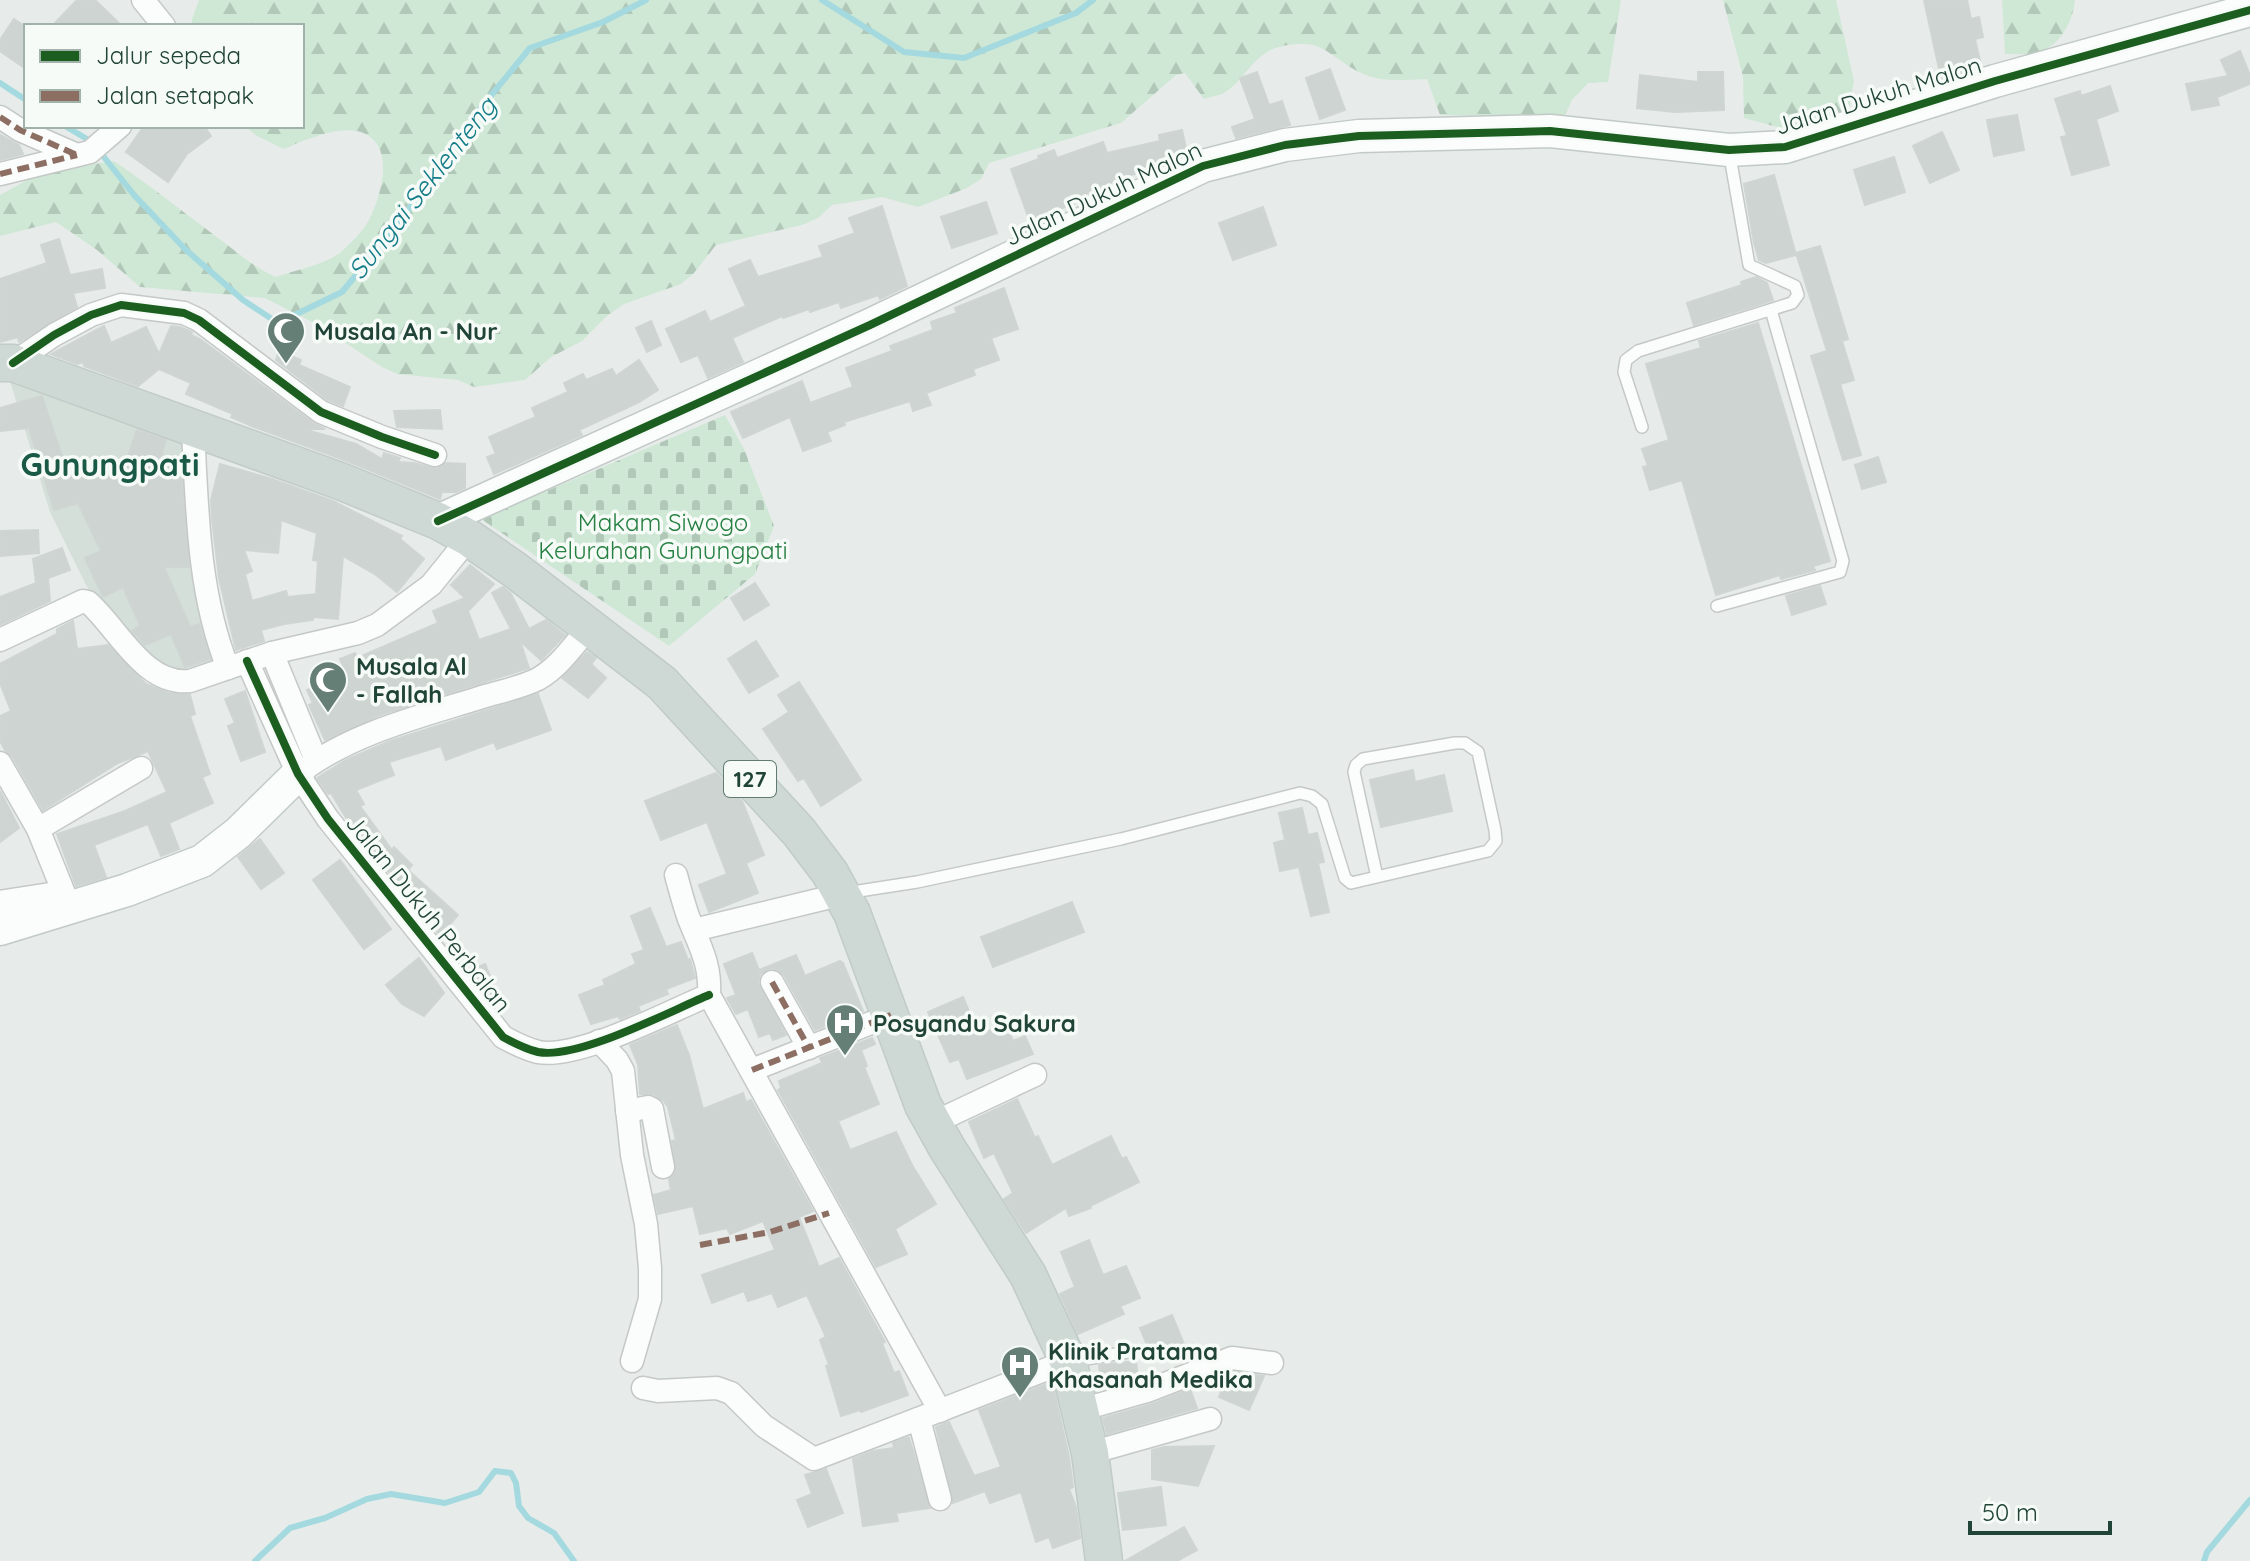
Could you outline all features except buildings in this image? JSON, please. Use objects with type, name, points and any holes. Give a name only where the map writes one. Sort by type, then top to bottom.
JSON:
[{"type":"main road","name":"127","points":[[6,363],[340,481],[438,521],[469,538],[662,683],[799,832],[843,894],[923,1105],[1028,1275],[1068,1361],[1090,1453],[1104,1561]]},
{"type":"street","points":[[144,1],[162,24]]},
{"type":"street","name":"Jalan Dukuh Malon","points":[[438,521],[870,325],[1203,166],[1285,145],[1359,136],[1550,131],[1729,150],[1785,147],[1995,81],[2250,10]]},
{"type":"street","points":[[0,117],[20,130],[98,143]]},
{"type":"street","points":[[0,174],[98,143]]},
{"type":"street","points":[[6,363],[79,322],[121,305],[184,313],[199,320],[321,412],[435,455]]},
{"type":"street","name":"Jalan Dukuh Perbalan","points":[[193,429],[197,504],[215,631],[307,767]]},
{"type":"street","points":[[0,640],[83,601],[93,606],[156,673],[183,682],[272,653],[358,633],[377,625],[431,585],[469,538]]},
{"type":"street","points":[[0,929],[67,900],[202,861],[238,833],[307,767],[342,747],[414,719],[536,680],[566,654],[590,626]]},
{"type":"street","name":"Jalan Dukuh Perbalan","points":[[272,653],[307,767],[328,819],[503,1037],[539,1052],[557,1053],[599,1041],[709,995]]},
{"type":"street","points":[[0,763],[38,829],[67,900]]},
{"type":"street","points":[[38,829],[141,768]]},
{"type":"street","points":[[676,875],[706,956],[711,978],[709,995],[752,1070],[929,1415],[940,1499]]},
{"type":"street","points":[[694,930],[843,894]]},
{"type":"street","points":[[0,902],[67,900]]},
{"type":"street","points":[[772,982],[809,1048]]},
{"type":"street","points":[[752,1070],[891,1015]]},
{"type":"street","points":[[599,1041],[623,1071],[646,1224],[650,1299],[632,1361]]},
{"type":"street","points":[[933,1123],[1035,1075]]},
{"type":"street","points":[[627,1111],[648,1107],[653,1111],[663,1167]]},
{"type":"street","points":[[1080,1410],[1147,1391],[1232,1358],[1272,1363]]},
{"type":"street","points":[[643,1388],[658,1391],[717,1388],[731,1393],[764,1426],[814,1459],[1068,1361]]},
{"type":"street","points":[[1090,1453],[1210,1419]]},
{"type":"lane","points":[[1642,427],[1624,372],[1626,360],[1638,351],[1792,303],[1798,295],[1795,286],[1749,265],[1729,150]]},
{"type":"lane","points":[[1717,606],[1840,572],[1843,561],[1771,310]]},
{"type":"lane","points":[[843,894],[917,882],[1121,839],[1300,793],[1312,796],[1322,804],[1345,878],[1351,883],[1377,877],[1488,851],[1496,841],[1495,830],[1478,752],[1465,743],[1455,743],[1363,759],[1356,765],[1354,772],[1377,877]]},
{"type":"lane","points":[[1068,1361],[1128,1352]]},
{"type":"shaded area","points":[[10,381],[46,386],[173,429],[197,461],[225,667],[188,680],[160,671],[87,587],[50,512]]},
{"type":"green space","points":[[199,0],[1621,0],[1608,82],[1588,83],[1572,100],[1564,117],[1440,115],[1427,79],[1375,78],[1315,46],[1294,44],[1279,47],[1262,55],[1237,83],[1222,94],[1204,99],[1185,73],[1176,75],[1121,123],[989,163],[981,179],[967,188],[918,207],[882,197],[832,205],[818,218],[802,225],[716,245],[681,284],[624,304],[582,341],[551,357],[525,380],[474,387],[458,380],[397,374],[320,326],[265,298],[140,287],[97,250],[56,222],[0,236],[0,195],[42,172],[114,161],[251,263],[276,277],[333,257],[360,233],[374,210],[383,172],[383,159],[372,139],[361,132],[342,130],[322,134],[284,149],[247,128],[304,128],[304,24],[192,24]]},
{"type":"green space","points":[[1723,0],[1836,0],[1854,81],[1848,114],[1806,135],[1744,118],[1743,77]]},
{"type":"green space","points":[[2002,0],[2075,0],[2069,24],[2054,44],[2031,54],[2005,54]]},
{"type":"green space","name":"Makam Siwogo Kelurahan Gunungpati","points":[[725,415],[744,449],[774,526],[755,574],[669,646],[481,519]]},
{"type":"waterway","name":"Sungai Seklenteng","points":[[68,128],[92,142],[134,195],[186,250],[243,300],[278,323],[342,292],[397,226],[475,115],[530,48],[603,22],[646,0]]},
{"type":"waterway","name":"Sungai Seklenteng","points":[[822,0],[904,52],[964,58],[1076,13],[1093,0]]},
{"type":"waterway","name":"Sungai Seklenteng","points":[[0,83],[24,99]]},
{"type":"waterway","points":[[255,1561],[290,1528],[325,1518],[367,1499],[391,1494],[445,1503],[479,1492],[495,1471],[511,1473],[516,1483],[519,1506],[528,1518],[554,1533],[574,1561]]},
{"type":"waterway","points":[[2204,1561],[2207,1552],[2250,1500]]},
{"type":"marked path","points":[[0,117],[20,130],[77,155]]},
{"type":"marked path","points":[[0,174],[77,155]]},
{"type":"marked path","points":[[772,982],[809,1048]]},
{"type":"marked path","points":[[752,1070],[891,1015]]},
{"type":"marked path","points":[[700,1245],[770,1232],[829,1213]]},
{"type":"cycle path","points":[[438,521],[870,325],[1203,166],[1285,145],[1359,136],[1550,131],[1729,150],[1785,147],[1995,81],[2250,10]]},
{"type":"cycle path","points":[[13,363],[91,315],[121,305],[184,313],[199,320],[321,412],[435,455]]},
{"type":"cycle path","points":[[247,661],[298,774],[328,819],[503,1037],[538,1052],[576,1049],[709,995]]},
{"type":"place","name":"Musala An - Nur","points":[[286,365]]},
{"type":"place","name":"Musala Al - Fallah","points":[[328,714]]},
{"type":"place","name":"Posyandu Sakura","points":[[845,1057]]},
{"type":"place","name":"Klinik Pratama Khasanah Medika","points":[[1020,1399]]},
{"type":"district","name":"Gunungpati","points":[[110,464]]}]
